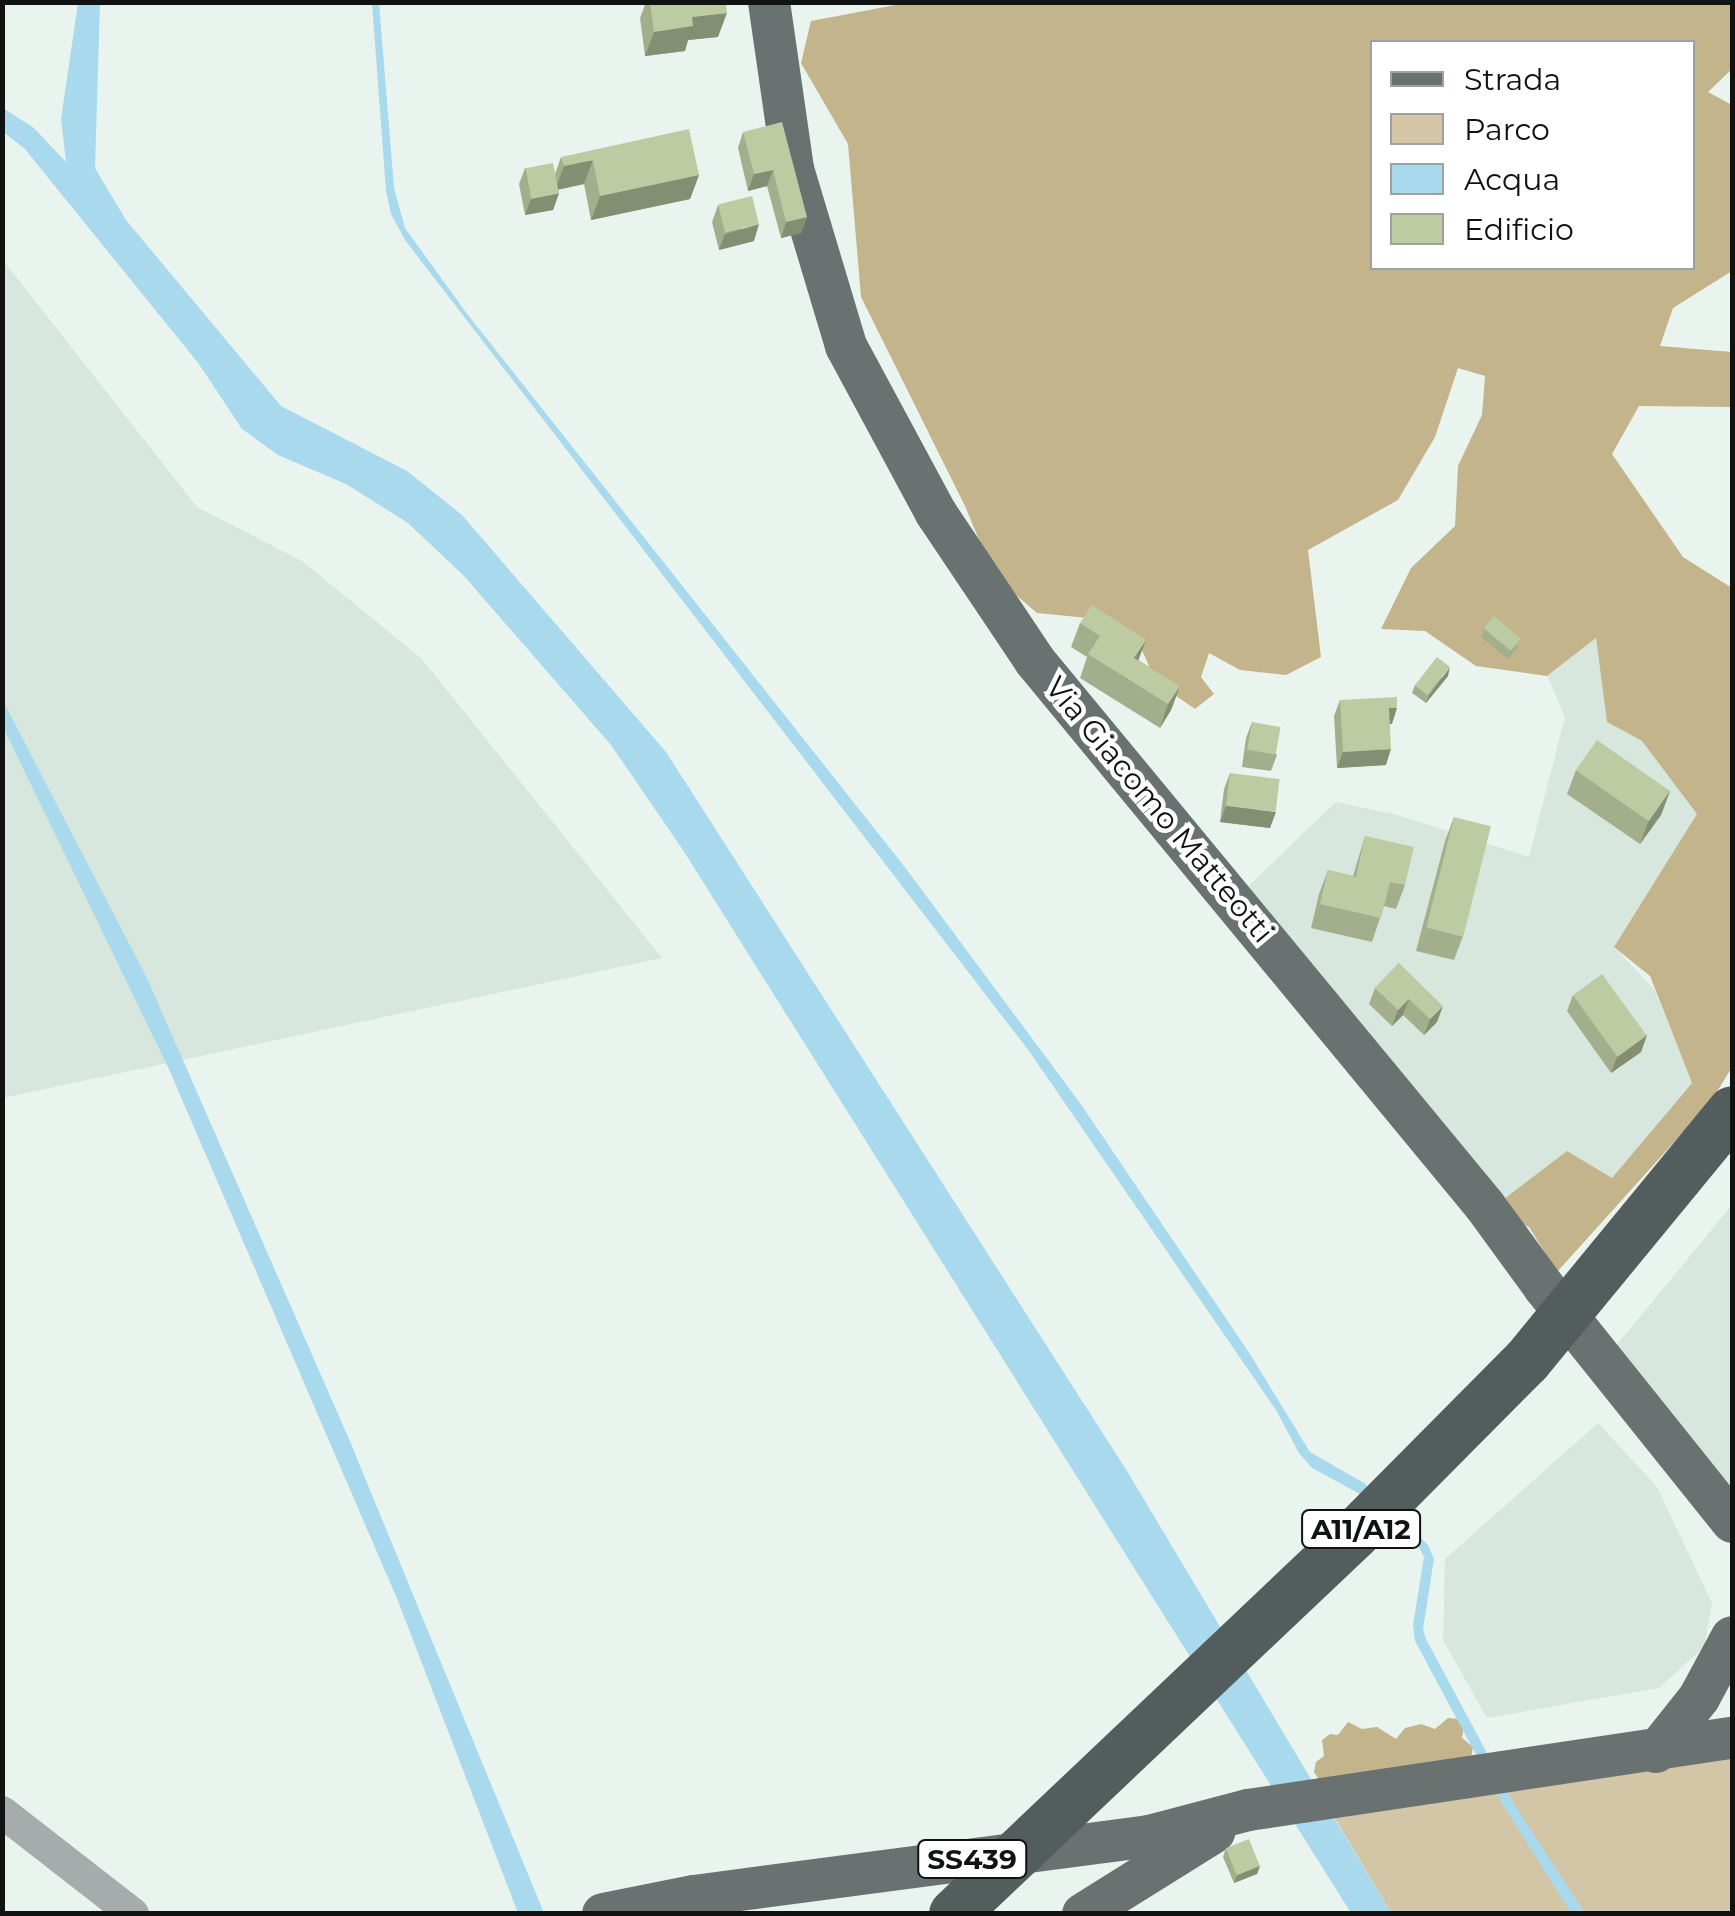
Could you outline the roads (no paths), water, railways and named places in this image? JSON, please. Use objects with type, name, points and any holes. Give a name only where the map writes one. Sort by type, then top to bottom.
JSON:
[{"type":"highway","name":"A11/A12","points":[[954,1914],[1356,1534],[1526,1360],[1732,1111]]},
{"type":"highway","name":"A11/A12","points":[[1000,1914],[1382,1557],[1554,1379],[1732,1165]]},
{"type":"main road","name":"Via Giacomo Matteotti","points":[[769,2],[793,169],[846,346],[936,513],[1035,661],[1486,1206],[1544,1287],[1732,1522]]},
{"type":"main road","points":[[1656,1752],[1699,1698],[1729,1650],[1732,1637]]},
{"type":"main road","name":"SS439","points":[[604,1914],[1150,1836],[1248,1810],[1732,1738]]},
{"type":"main road","name":"SS439","points":[[1083,1914],[1248,1810]]},
{"type":"main road","name":"SS439","points":[[669,1904],[766,1914]]},
{"type":"street","points":[[2,1812],[134,1914]]},
{"type":"street","points":[[85,1878],[106,1914]]},
{"type":"water","points":[[78,3],[100,3],[95,168],[126,220],[281,406],[407,471],[462,515],[666,752],[1127,1471],[1391,1913],[1351,1913],[683,850],[611,745],[464,576],[408,523],[346,484],[278,455],[242,429],[199,364],[24,148],[3,132],[3,108],[34,128],[66,162],[61,119]]},
{"type":"water","points":[[372,3],[379,3],[394,188],[405,228],[468,315],[904,866],[1080,1103],[1250,1354],[1310,1452],[1364,1483],[1428,1545],[1434,1559],[1423,1629],[1426,1639],[1517,1809],[1585,1913],[1571,1913],[1503,1805],[1415,1641],[1413,1625],[1424,1557],[1417,1543],[1371,1500],[1312,1468],[1299,1453],[1276,1410],[1029,1051],[405,240],[391,214],[386,191]]},
{"type":"water","points":[[2,699],[147,978],[349,1439],[544,1913],[518,1913],[398,1601],[168,1067],[3,727]]}]
